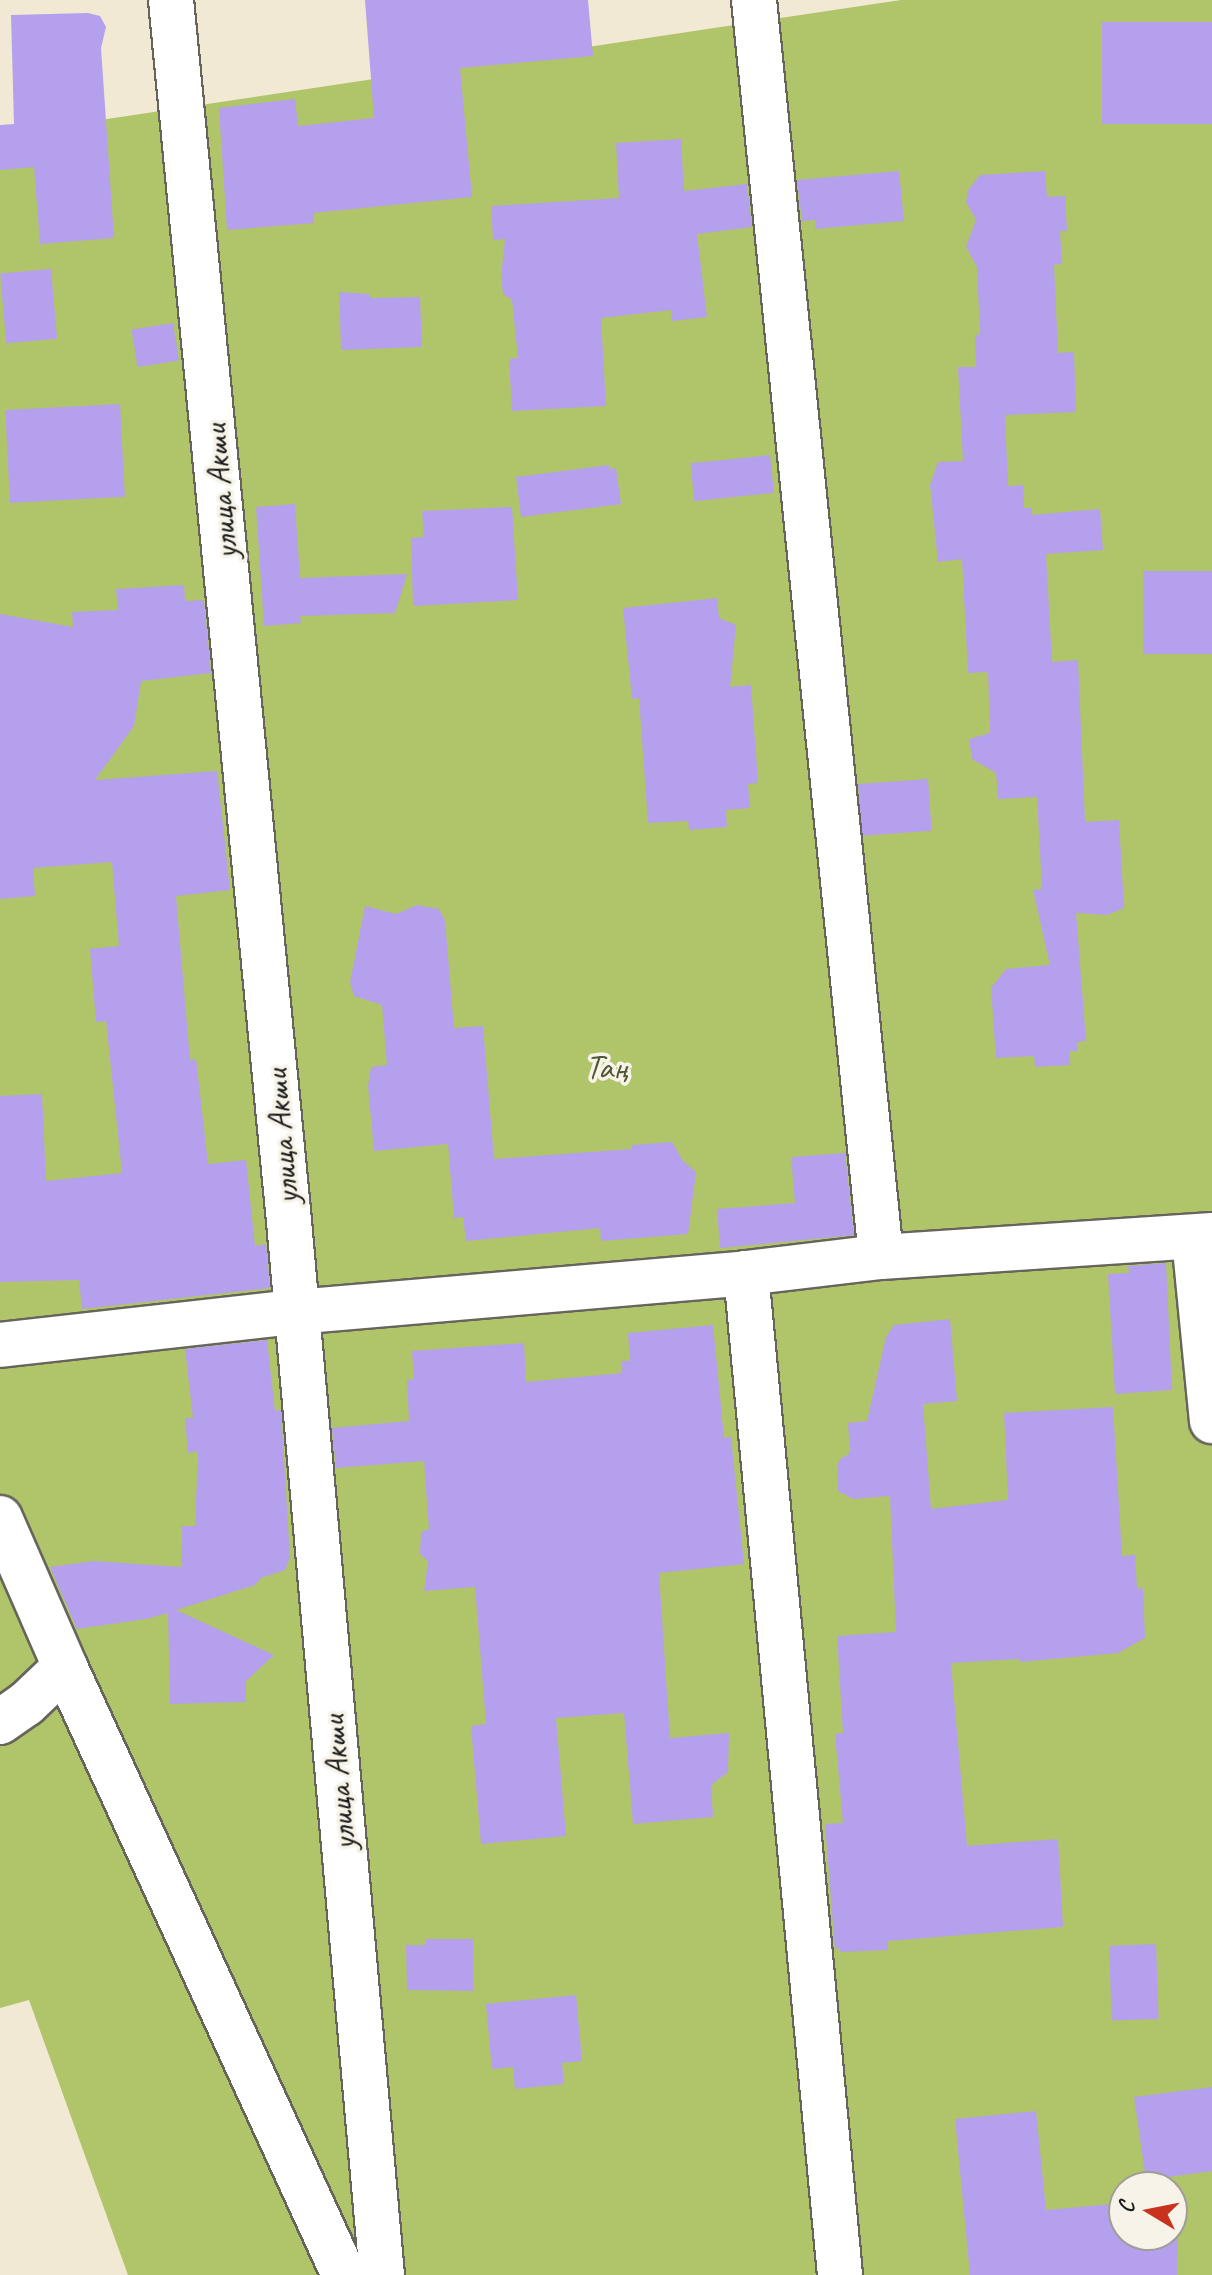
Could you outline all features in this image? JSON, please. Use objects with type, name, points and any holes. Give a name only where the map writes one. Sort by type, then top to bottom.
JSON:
[{"type":"street","name":"улица Акши","points":[[171,0],[286,1179],[295,1312],[382,2275]]},
{"type":"street","points":[[754,0],[881,1257]]},
{"type":"street","points":[[0,1345],[295,1312],[746,1273],[881,1257],[1203,1237],[1212,1421]]},
{"type":"street","points":[[746,1273],[840,2275]]},
{"type":"street","points":[[0,1518],[65,1667],[344,2275]]},
{"type":"street","points":[[0,1722],[26,1704],[65,1667]]},
{"type":"green space","name":"Таң","points":[[901,0],[1212,0],[1212,2275],[128,2275],[29,2000],[0,2008],[0,135]]},
{"type":"building","points":[[365,0],[588,0],[593,56],[460,68],[472,197],[313,213],[314,223],[227,230],[219,108],[295,99],[298,126],[374,118]]},
{"type":"building","points":[[88,13],[100,16],[106,27],[101,48],[114,238],[40,244],[34,167],[0,170],[0,125],[14,124],[11,15]]},
{"type":"building","points":[[1102,22],[1212,22],[1212,124],[1102,124]]},
{"type":"building","points":[[681,139],[684,191],[747,184],[752,227],[697,234],[707,317],[672,321],[671,310],[601,318],[606,406],[512,411],[509,359],[518,358],[512,300],[503,294],[501,277],[505,239],[493,240],[491,206],[619,198],[616,143]]},
{"type":"building","points":[[899,171],[904,221],[815,229],[815,220],[802,221],[797,180]]},
{"type":"building","points":[[1045,171],[1047,197],[1065,196],[1067,231],[1060,231],[1062,264],[1054,265],[1058,353],[1074,352],[1076,412],[1005,415],[1008,486],[1023,485],[1024,508],[1032,508],[1032,515],[1100,509],[1103,550],[1046,554],[1052,662],[1078,660],[1085,822],[1119,820],[1124,908],[1107,915],[1076,913],[1086,1041],[1077,1042],[1078,1051],[1069,1051],[1070,1065],[1035,1067],[1034,1056],[996,1058],[991,988],[1006,969],[1050,965],[1033,890],[1042,889],[1037,797],[998,799],[996,773],[972,759],[969,739],[990,733],[988,672],[968,673],[962,559],[938,562],[930,485],[938,462],[963,461],[958,367],[976,367],[975,335],[980,335],[977,267],[966,247],[976,220],[966,202],[968,190],[980,175]]},
{"type":"building","points":[[51,269],[57,339],[6,343],[0,273]]},
{"type":"building","points":[[339,292],[369,294],[371,298],[420,297],[422,347],[341,350]]},
{"type":"building","points":[[173,323],[179,361],[137,367],[132,330]]},
{"type":"building","points":[[120,404],[125,497],[10,503],[5,410]]},
{"type":"building","points":[[770,455],[774,493],[694,501],[690,463]]},
{"type":"building","points":[[609,465],[609,469],[616,468],[621,504],[521,517],[516,477]]},
{"type":"building","points":[[295,504],[300,578],[407,574],[395,613],[300,616],[301,623],[264,626],[256,507]]},
{"type":"building","points":[[512,507],[518,600],[413,606],[411,538],[424,537],[422,511]]},
{"type":"building","points":[[1143,571],[1212,571],[1212,654],[1143,654]]},
{"type":"building","points":[[184,585],[185,601],[204,600],[211,673],[141,681],[134,726],[95,780],[217,771],[230,890],[176,896],[190,1060],[196,1059],[208,1164],[246,1160],[255,1246],[266,1244],[270,1288],[82,1309],[79,1280],[0,1282],[0,1096],[42,1094],[46,1181],[122,1173],[106,1021],[96,1022],[90,949],[119,946],[112,862],[33,868],[35,896],[0,899],[0,614],[73,627],[72,612],[118,610],[116,589]]},
{"type":"building","points":[[717,598],[719,618],[736,625],[730,687],[751,685],[758,783],[748,784],[750,808],[726,810],[727,827],[689,830],[688,821],[648,823],[639,698],[632,699],[623,608]]},
{"type":"building","points":[[928,779],[932,831],[862,836],[858,784]]},
{"type":"building","points":[[417,905],[439,909],[445,921],[454,1028],[483,1026],[494,1159],[632,1149],[632,1145],[672,1142],[683,1161],[696,1172],[688,1234],[601,1241],[600,1228],[466,1241],[463,1217],[454,1218],[448,1144],[374,1151],[368,1086],[371,1067],[387,1065],[382,1005],[354,996],[350,982],[365,906],[396,914]]},
{"type":"building","points":[[845,1153],[854,1235],[720,1248],[717,1209],[795,1203],[791,1157]]},
{"type":"building","points":[[1166,1263],[1172,1390],[1115,1394],[1108,1274],[1129,1273],[1128,1266]]},
{"type":"building","points":[[950,1319],[957,1401],[923,1404],[931,1509],[1008,1500],[1004,1413],[1113,1407],[1122,1556],[1135,1555],[1137,1589],[1143,1588],[1145,1638],[1118,1653],[1020,1662],[1019,1659],[951,1663],[967,1846],[1058,1839],[1063,1927],[888,1941],[888,1950],[840,1952],[840,1948],[835,1949],[825,1824],[843,1823],[835,1734],[843,1733],[837,1636],[896,1632],[890,1496],[853,1499],[838,1491],[837,1471],[839,1460],[850,1453],[848,1423],[867,1421],[886,1337],[894,1325]]},
{"type":"building","points":[[713,1325],[724,1438],[731,1437],[744,1564],[659,1573],[670,1738],[729,1733],[728,1772],[711,1785],[713,1817],[633,1824],[624,1713],[556,1718],[566,1836],[481,1844],[471,1726],[486,1724],[475,1587],[424,1591],[428,1561],[420,1554],[421,1532],[429,1529],[424,1461],[336,1468],[332,1428],[409,1421],[407,1380],[414,1379],[412,1351],[524,1343],[526,1382],[622,1373],[621,1361],[630,1361],[628,1333]]},
{"type":"building","points":[[267,1340],[275,1411],[281,1410],[290,1558],[285,1570],[261,1578],[255,1585],[176,1610],[274,1655],[246,1681],[246,1702],[170,1704],[168,1613],[77,1629],[50,1567],[94,1561],[181,1567],[182,1526],[195,1526],[198,1451],[188,1453],[185,1418],[193,1418],[185,1349]]},
{"type":"building","points":[[426,1939],[473,1939],[473,1991],[407,1990],[406,1945],[426,1945]]},
{"type":"building","points":[[1156,1944],[1159,2019],[1112,2021],[1109,1946]]},
{"type":"building","points":[[576,1995],[582,2061],[562,2063],[564,2084],[515,2089],[513,2067],[492,2069],[486,2004]]},
{"type":"building","points":[[1212,2087],[1212,2171],[1188,2174],[1188,2171],[1145,2171],[1134,2097]]},
{"type":"building","points":[[1036,2111],[1046,2210],[1108,2204],[1108,2251],[1177,2251],[1177,2275],[970,2275],[955,2119]]}]
